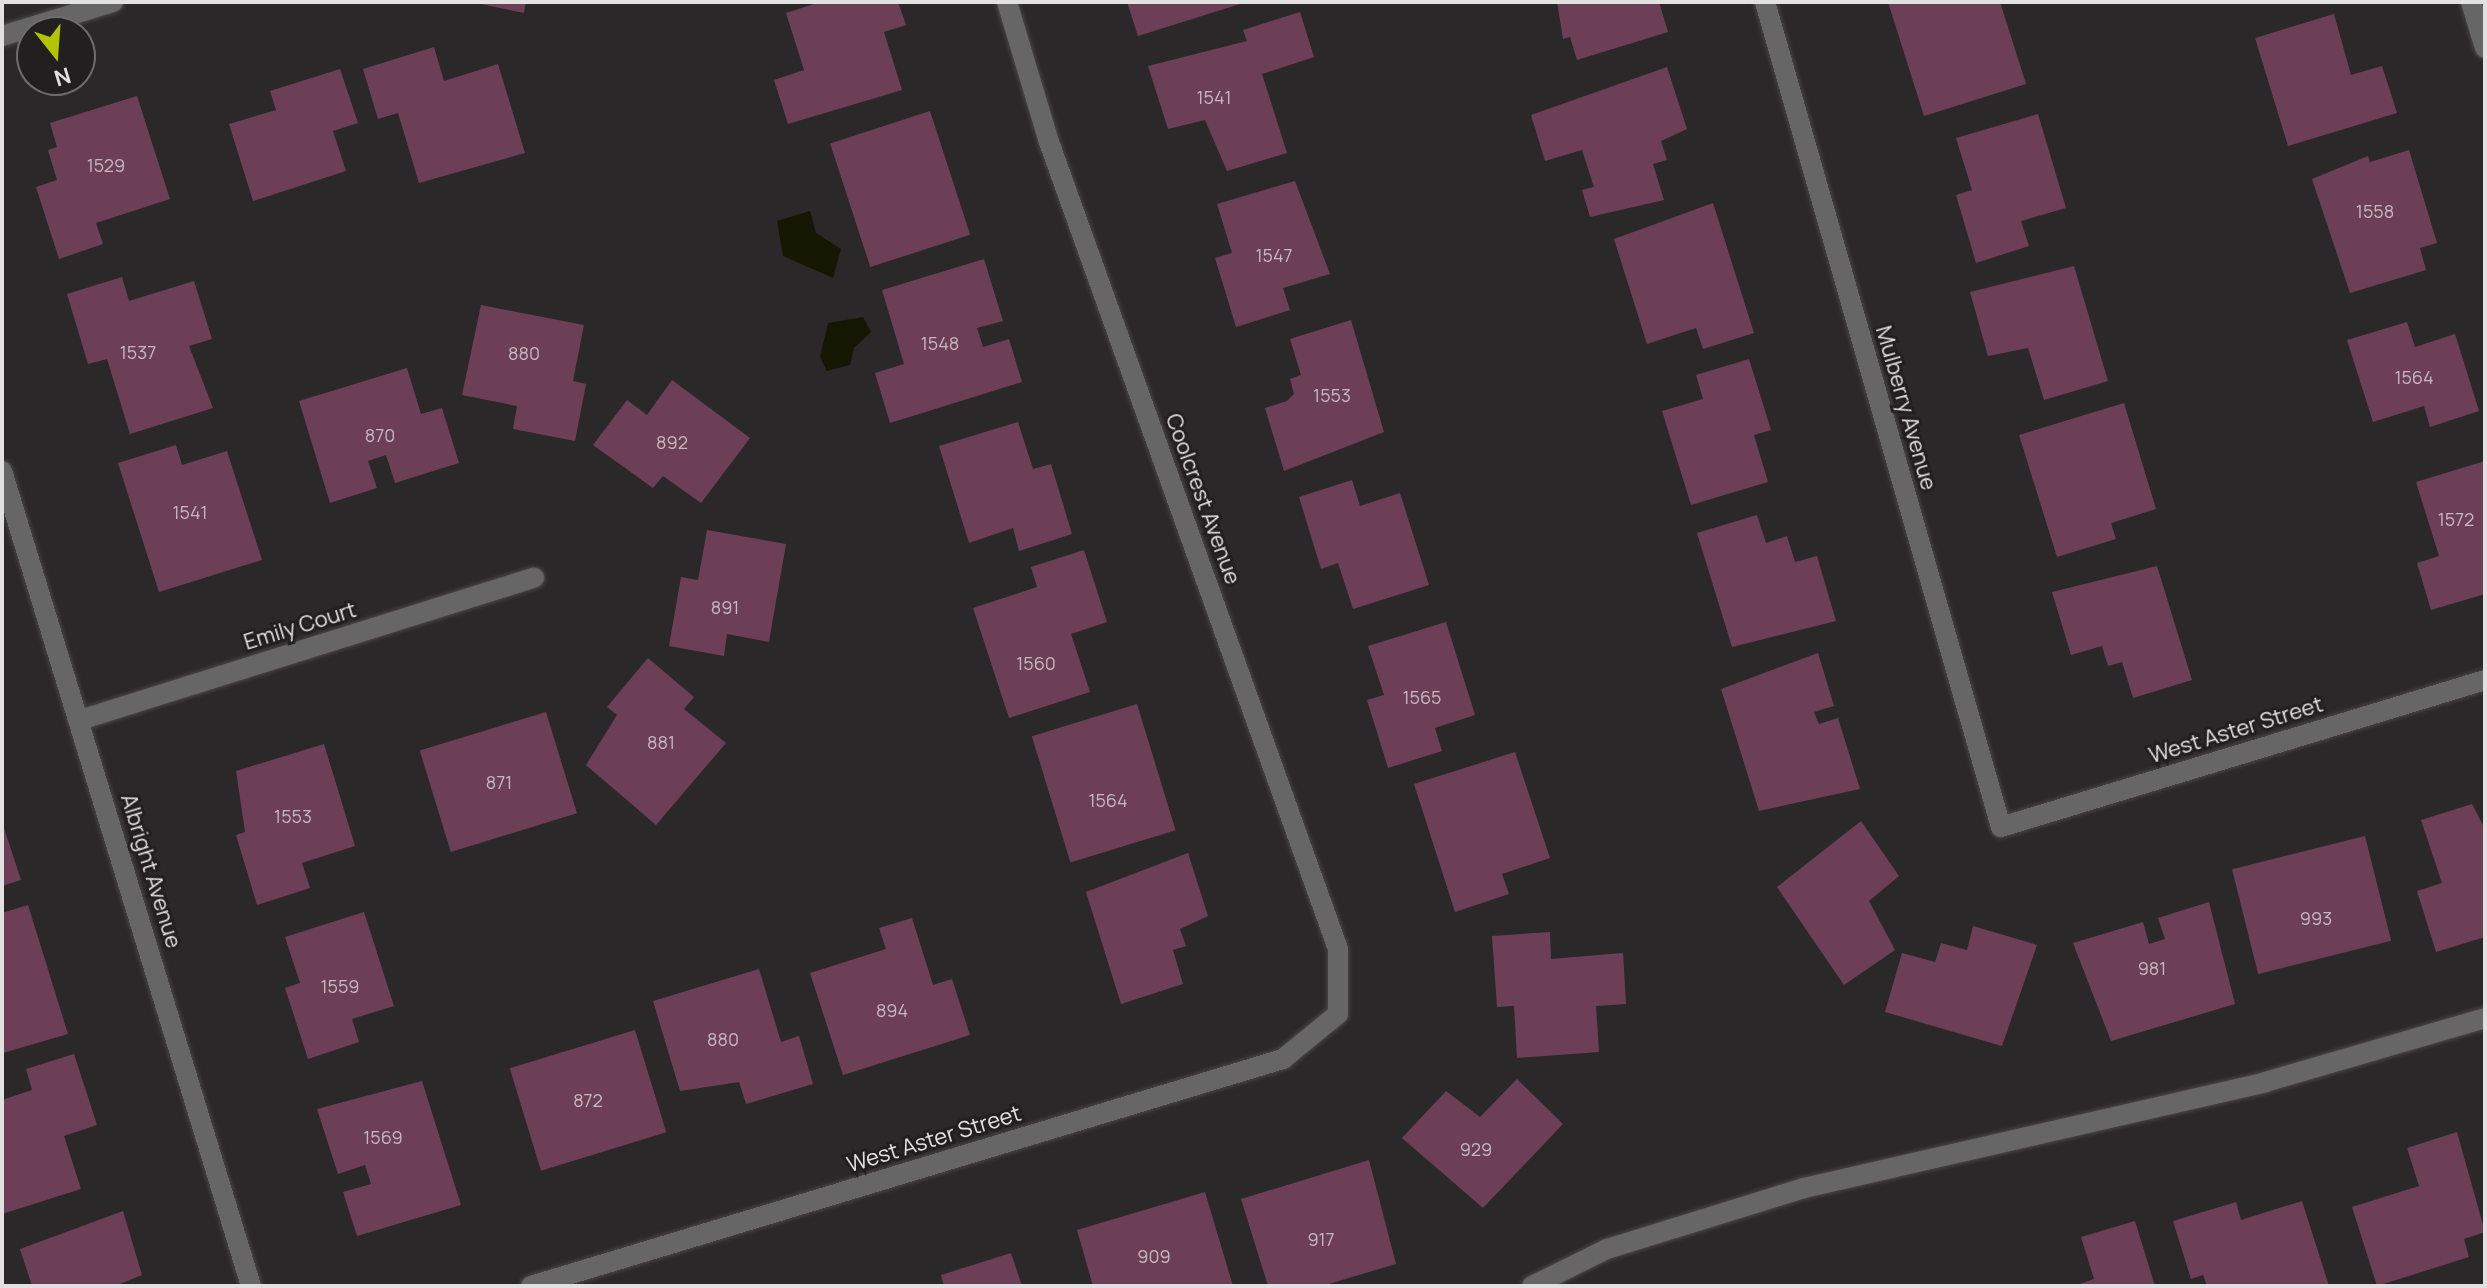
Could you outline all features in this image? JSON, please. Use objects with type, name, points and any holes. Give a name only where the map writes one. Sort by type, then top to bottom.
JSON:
[{"type":"street","points":[[2,36],[113,2]]},
{"type":"street","name":"Coolcrest Avenue","points":[[1007,2],[1049,142],[1338,949],[1338,1014]]},
{"type":"street","name":"Mulberry Avenue","points":[[1765,2],[2001,827]]},
{"type":"street","points":[[2471,2],[2485,48]]},
{"type":"street","name":"Albright Avenue","points":[[2,471],[251,1286]]},
{"type":"street","name":"Emily Court","points":[[80,720],[534,578]]},
{"type":"street","name":"West Aster Street","points":[[2001,827],[2485,680]]},
{"type":"street","name":"West Aster Street","points":[[531,1286],[1283,1059],[1338,1014]]},
{"type":"street","points":[[1532,1286],[1607,1249],[1804,1188],[2265,1082],[2485,1018]]},
{"type":"shaded area","points":[[810,211],[816,233],[841,249],[833,278],[783,256],[777,221]]},
{"type":"shaded area","points":[[863,317],[871,332],[854,348],[850,365],[827,371],[820,357],[828,323]]},
{"type":"building","points":[[471,2],[526,2],[524,13]]},
{"type":"building","points":[[820,2],[898,2],[906,25],[884,32],[902,90],[788,124],[774,80],[804,70],[786,13]]},
{"type":"building","points":[[1127,2],[1239,2],[1240,4],[1138,36]]},
{"type":"building","points":[[1557,2],[1659,2],[1668,32],[1577,60],[1570,37],[1563,39]]},
{"type":"building","points":[[1888,2],[2000,2],[2026,84],[1924,116]]},
{"type":"building","points":[[1300,12],[1314,57],[1262,74],[1287,153],[1227,171],[1205,120],[1168,129],[1148,66],[1247,41],[1243,30]]},
{"type":"building","points":[[2334,14],[2351,75],[2382,66],[2397,113],[2288,146],[2255,38]]},
{"type":"building","points":[[434,47],[444,81],[498,64],[525,153],[419,183],[398,113],[378,119],[363,69]]},
{"type":"building","points":[[1667,67],[1687,129],[1661,141],[1667,160],[1653,164],[1664,200],[1590,217],[1582,190],[1594,187],[1582,150],[1545,161],[1531,115]]},
{"type":"building","points":[[340,69],[358,123],[333,131],[346,171],[253,201],[229,124],[276,110],[270,91]]},
{"type":"building","points":[[137,96],[170,199],[96,223],[103,244],[59,259],[36,187],[57,180],[48,150],[57,147],[50,123]]},
{"type":"building","points":[[930,111],[970,235],[870,267],[830,143]]},
{"type":"building","points":[[2038,114],[2066,208],[2021,221],[2029,246],[1976,263],[1956,195],[1972,190],[1956,138]]},
{"type":"building","points":[[2409,150],[2437,243],[2420,248],[2426,270],[2350,293],[2312,179],[2368,156],[2370,162]]},
{"type":"building","points":[[1295,181],[1330,274],[1283,288],[1290,310],[1236,327],[1215,258],[1232,253],[1217,204]]},
{"type":"building","points":[[1713,203],[1754,333],[1703,349],[1696,328],[1647,344],[1614,239]]},
{"type":"building","points":[[984,259],[1003,321],[977,328],[983,347],[1009,339],[1022,382],[890,423],[875,373],[904,364],[882,290]]},
{"type":"building","points":[[2074,266],[2108,381],[2044,400],[2028,348],[1988,356],[1970,292]]},
{"type":"building","points":[[122,277],[129,301],[194,281],[212,339],[189,346],[213,408],[130,434],[107,359],[88,364],[67,294]]},
{"type":"building","points":[[481,305],[584,325],[573,381],[586,384],[575,441],[513,429],[517,406],[462,395]]},
{"type":"building","points":[[1351,320],[1384,432],[1284,471],[1265,408],[1287,401],[1294,394],[1290,379],[1301,375],[1290,339]]},
{"type":"building","points":[[2407,322],[2415,347],[2455,334],[2479,411],[2430,427],[2424,406],[2373,422],[2347,340]]},
{"type":"building","points":[[1749,359],[1771,430],[1754,435],[1768,482],[1691,505],[1662,411],[1703,399],[1696,375]]},
{"type":"building","points":[[407,368],[421,414],[442,408],[459,463],[395,483],[386,455],[368,461],[377,488],[330,503],[299,401]]},
{"type":"building","points":[[672,380],[750,438],[701,503],[663,476],[653,488],[593,445],[627,400],[647,415]]},
{"type":"building","points":[[2124,403],[2156,509],[2111,523],[2116,539],[2057,557],[2019,435]]},
{"type":"building","points":[[1018,422],[1033,469],[1051,464],[1072,534],[1019,551],[1013,528],[969,543],[939,446]]},
{"type":"building","points":[[176,445],[182,465],[227,451],[262,560],[159,592],[118,463]]},
{"type":"building","points":[[2485,461],[2485,594],[2431,610],[2417,563],[2439,556],[2416,482]]},
{"type":"building","points":[[1352,480],[1360,506],[1400,493],[1429,585],[1353,609],[1338,563],[1321,569],[1299,497]]},
{"type":"building","points":[[1757,515],[1766,543],[1787,536],[1795,562],[1817,556],[1836,621],[1732,647],[1697,533]]},
{"type":"building","points":[[707,530],[786,544],[769,642],[727,634],[724,656],[669,646],[681,577],[698,580]]},
{"type":"building","points":[[1084,550],[1107,622],[1071,634],[1090,692],[1009,718],[973,608],[1037,587],[1031,567]]},
{"type":"building","points":[[2157,566],[2192,680],[2133,698],[2122,662],[2108,666],[2102,646],[2071,655],[2052,592]]},
{"type":"building","points":[[1446,622],[1475,715],[1435,728],[1442,751],[1388,768],[1367,700],[1384,695],[1368,646]]},
{"type":"building","points":[[1818,653],[1834,706],[1814,712],[1819,724],[1838,718],[1860,789],[1759,811],[1721,689]]},
{"type":"building","points":[[648,658],[694,697],[684,709],[726,743],[656,825],[586,765],[617,715],[607,707]]},
{"type":"building","points":[[1137,704],[1176,830],[1070,862],[1032,736]]},
{"type":"building","points":[[546,712],[577,813],[451,852],[420,751]]},
{"type":"building","points":[[324,744],[355,846],[302,863],[310,888],[257,905],[236,835],[245,832],[236,771]]},
{"type":"building","points":[[1515,752],[1550,858],[1502,874],[1509,894],[1455,912],[1414,784]]},
{"type":"building","points":[[2472,804],[2485,829],[2485,937],[2436,952],[2417,891],[2442,883],[2421,820]]},
{"type":"building","points":[[1861,821],[1899,876],[1869,901],[1895,950],[1844,985],[1777,887]]},
{"type":"building","points":[[2,822],[21,880],[2,886]]},
{"type":"building","points":[[2365,836],[2391,941],[2258,974],[2232,869]]},
{"type":"building","points":[[1188,853],[1208,916],[1180,929],[1186,946],[1173,950],[1183,984],[1121,1004],[1086,892]]},
{"type":"building","points":[[2209,902],[2235,1004],[2111,1041],[2073,943],[2143,922],[2149,944],[2165,939],[2158,918]]},
{"type":"building","points":[[28,905],[68,1034],[3,1053],[2,913]]},
{"type":"building","points":[[364,912],[394,1006],[352,1019],[359,1042],[308,1059],[285,988],[300,983],[285,937]]},
{"type":"building","points":[[912,918],[933,985],[952,979],[970,1035],[843,1075],[810,973],[886,949],[879,928]]},
{"type":"building","points":[[1973,926],[2037,945],[2002,1046],[1885,1012],[1902,953],[1935,962],[1941,943],[1967,950]]},
{"type":"building","points":[[1550,932],[1551,959],[1623,953],[1626,1004],[1596,1006],[1599,1052],[1517,1058],[1514,1006],[1497,1007],[1492,936]]},
{"type":"building","points":[[759,969],[781,1042],[799,1036],[813,1084],[746,1104],[739,1082],[680,1091],[653,1001]]},
{"type":"building","points":[[635,1030],[666,1132],[541,1171],[510,1068]]},
{"type":"building","points":[[74,1054],[97,1125],[64,1136],[81,1189],[2,1214],[2,1100],[32,1090],[26,1069]]},
{"type":"building","points":[[1517,1079],[1563,1124],[1483,1208],[1402,1138],[1446,1091],[1480,1117]]},
{"type":"building","points":[[422,1081],[461,1205],[357,1236],[343,1192],[371,1184],[365,1165],[338,1174],[317,1109]]},
{"type":"building","points":[[2457,1132],[2485,1232],[2464,1239],[2469,1257],[2377,1286],[2352,1207],[2419,1186],[2407,1148]]},
{"type":"building","points":[[1369,1160],[1396,1264],[1322,1286],[1268,1286],[1241,1199]]},
{"type":"building","points":[[1205,1192],[1233,1286],[1093,1286],[1077,1230]]},
{"type":"building","points":[[2302,1201],[2329,1286],[2207,1286],[2203,1275],[2191,1279],[2173,1221],[2236,1202],[2241,1220]]},
{"type":"building","points":[[123,1211],[142,1275],[115,1286],[32,1286],[20,1249]]},
{"type":"building","points":[[2135,1221],[2155,1286],[2074,1286],[2094,1279],[2081,1237]]},
{"type":"building","points":[[1011,1253],[1022,1286],[944,1286],[941,1275]]}]
